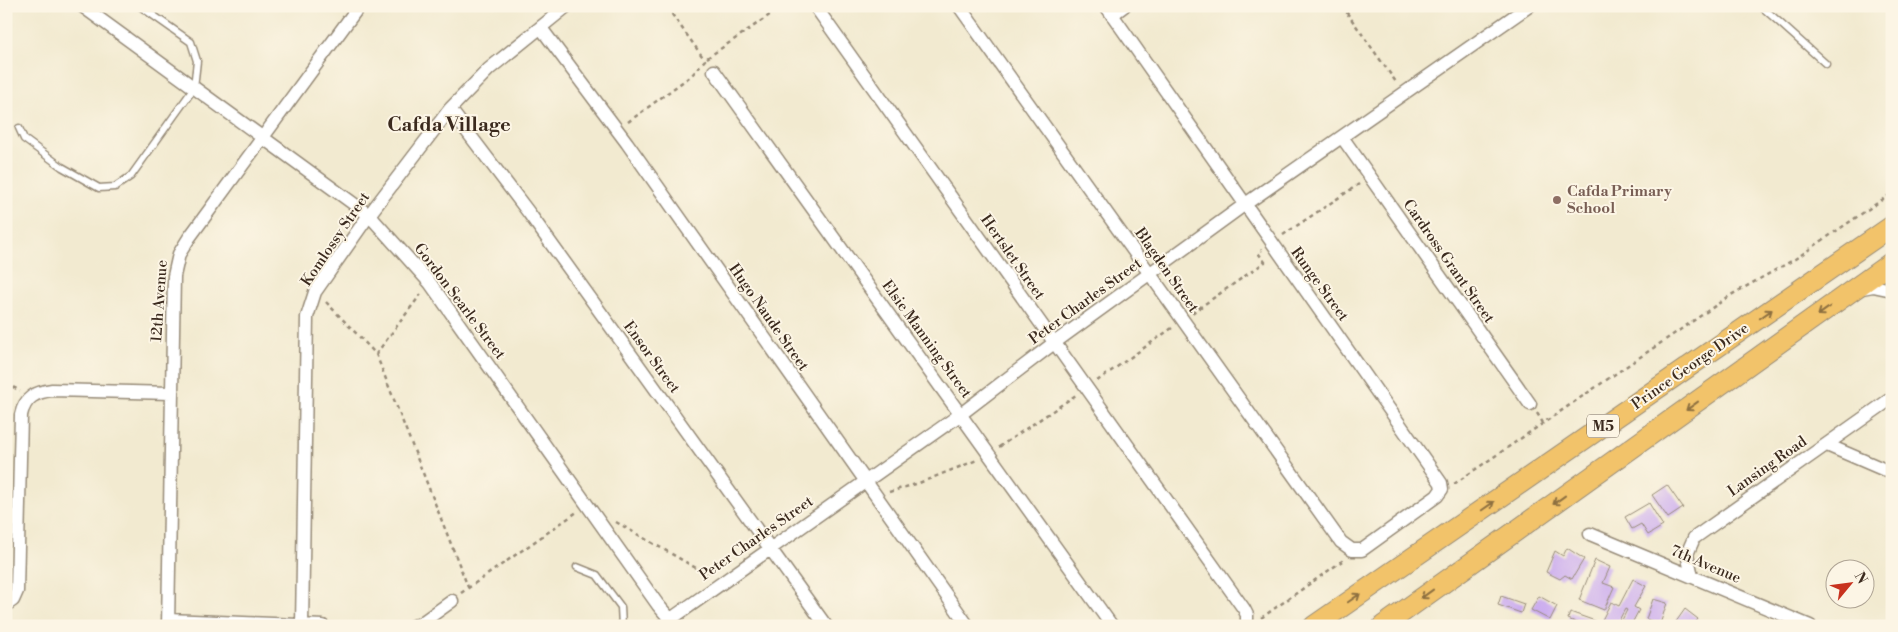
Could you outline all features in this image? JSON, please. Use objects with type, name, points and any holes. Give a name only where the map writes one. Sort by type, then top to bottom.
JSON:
[{"type":"main road","name":"Prince George Drive","points":[[1314,626],[1892,226]]},
{"type":"main road","name":"M5","points":[[1383,626],[1892,262]]},
{"type":"street","name":"12th Avenue","points":[[168,623],[174,276],[179,254],[359,6]]},
{"type":"street","name":"Komlossy Street","points":[[302,625],[307,317],[316,292],[370,215],[450,109],[489,68],[567,6]]},
{"type":"street","name":"Hertslet Street","points":[[815,6],[1253,623]]},
{"type":"street","name":"Blagden Street","points":[[959,6],[1349,555]]},
{"type":"street","points":[[1109,11],[1124,6]]},
{"type":"street","name":"Peter Charles Street","points":[[669,623],[721,583],[960,414],[1244,205],[1529,6]]},
{"type":"street","name":"Gordon Searle Street","points":[[87,7],[194,88],[370,215],[430,283],[669,623]]},
{"type":"street","name":"Runge Street","points":[[1109,11],[1441,483],[1442,489],[1437,496],[1373,543],[1349,555]]},
{"type":"street","name":"Hugo Naude Street","points":[[541,28],[617,130],[968,626]]},
{"type":"street","name":"Elsie Manning Street","points":[[714,71],[1112,626]]},
{"type":"street","name":"Ensor Street","points":[[450,109],[529,213],[826,626]]},
{"type":"street","name":"Cardross Grant Street","points":[[1342,137],[1530,404]]},
{"type":"street","points":[[1855,289],[1873,286],[1892,290]]},
{"type":"street","points":[[6,605],[13,600],[17,591],[21,415],[25,403],[35,394],[52,390],[171,393]]},
{"type":"street","name":"Lansing Road","points":[[1692,576],[1687,554],[1694,538],[1892,398]]},
{"type":"street","points":[[1827,445],[1892,473]]},
{"type":"street","name":"7th Avenue","points":[[1590,534],[1810,626]]},
{"type":"street","points":[[413,626],[420,624],[452,601]]},
{"type":"street","points":[[168,623],[323,626]]},
{"type":"lane","points":[[19,128],[24,139],[62,167],[99,188],[115,187],[131,176],[194,88],[197,61],[191,42],[140,6]]},
{"type":"lane","points":[[1761,6],[1826,64]]},
{"type":"lane","points":[[576,567],[597,574],[621,607],[622,626]]},
{"type":"path","points":[[666,6],[714,71]]},
{"type":"path","points":[[617,130],[692,75],[705,60],[783,6]]},
{"type":"path","points":[[1342,6],[1404,94]]},
{"type":"path","points":[[875,495],[919,483],[989,454],[1265,262],[1258,253],[1359,184],[1381,193]]},
{"type":"path","points":[[1450,487],[1731,295],[1795,259],[1892,193]]},
{"type":"path","points":[[376,354],[430,283]]},
{"type":"path","points":[[316,292],[376,354],[468,587]]},
{"type":"path","points":[[452,601],[468,587],[587,505]]},
{"type":"path","points":[[612,520],[721,583]]},
{"type":"path","points":[[1253,623],[1349,555]]},
{"type":"building","points":[[1667,485],[1683,508],[1668,518],[1652,495]]},
{"type":"building","points":[[1649,503],[1663,526],[1648,535],[1641,524],[1632,529],[1625,517]]},
{"type":"building","points":[[1567,548],[1584,559],[1572,579],[1565,575],[1560,579],[1546,572],[1555,551],[1563,556]]},
{"type":"building","points":[[1595,560],[1610,567],[1603,583],[1614,587],[1604,610],[1579,600]]},
{"type":"building","points":[[1633,579],[1646,586],[1634,607],[1639,610],[1631,625],[1622,620],[1627,610],[1625,609],[1616,626],[1602,620],[1611,602],[1619,606]]},
{"type":"building","points":[[1501,596],[1524,604],[1521,613],[1498,605]]},
{"type":"building","points":[[1539,596],[1557,606],[1550,620],[1531,610]]},
{"type":"building","points":[[1653,599],[1667,603],[1660,624],[1646,619]]},
{"type":"building","points":[[1685,609],[1698,619],[1693,626],[1673,626]]},
{"type":"building","points":[[1570,612],[1598,622],[1596,626],[1585,626],[1568,619]]},
{"type":"place","name":"Cafda Primary School","points":[[1557,200]]},
{"type":"district","name":"Cafda Village","points":[[449,124]]}]
